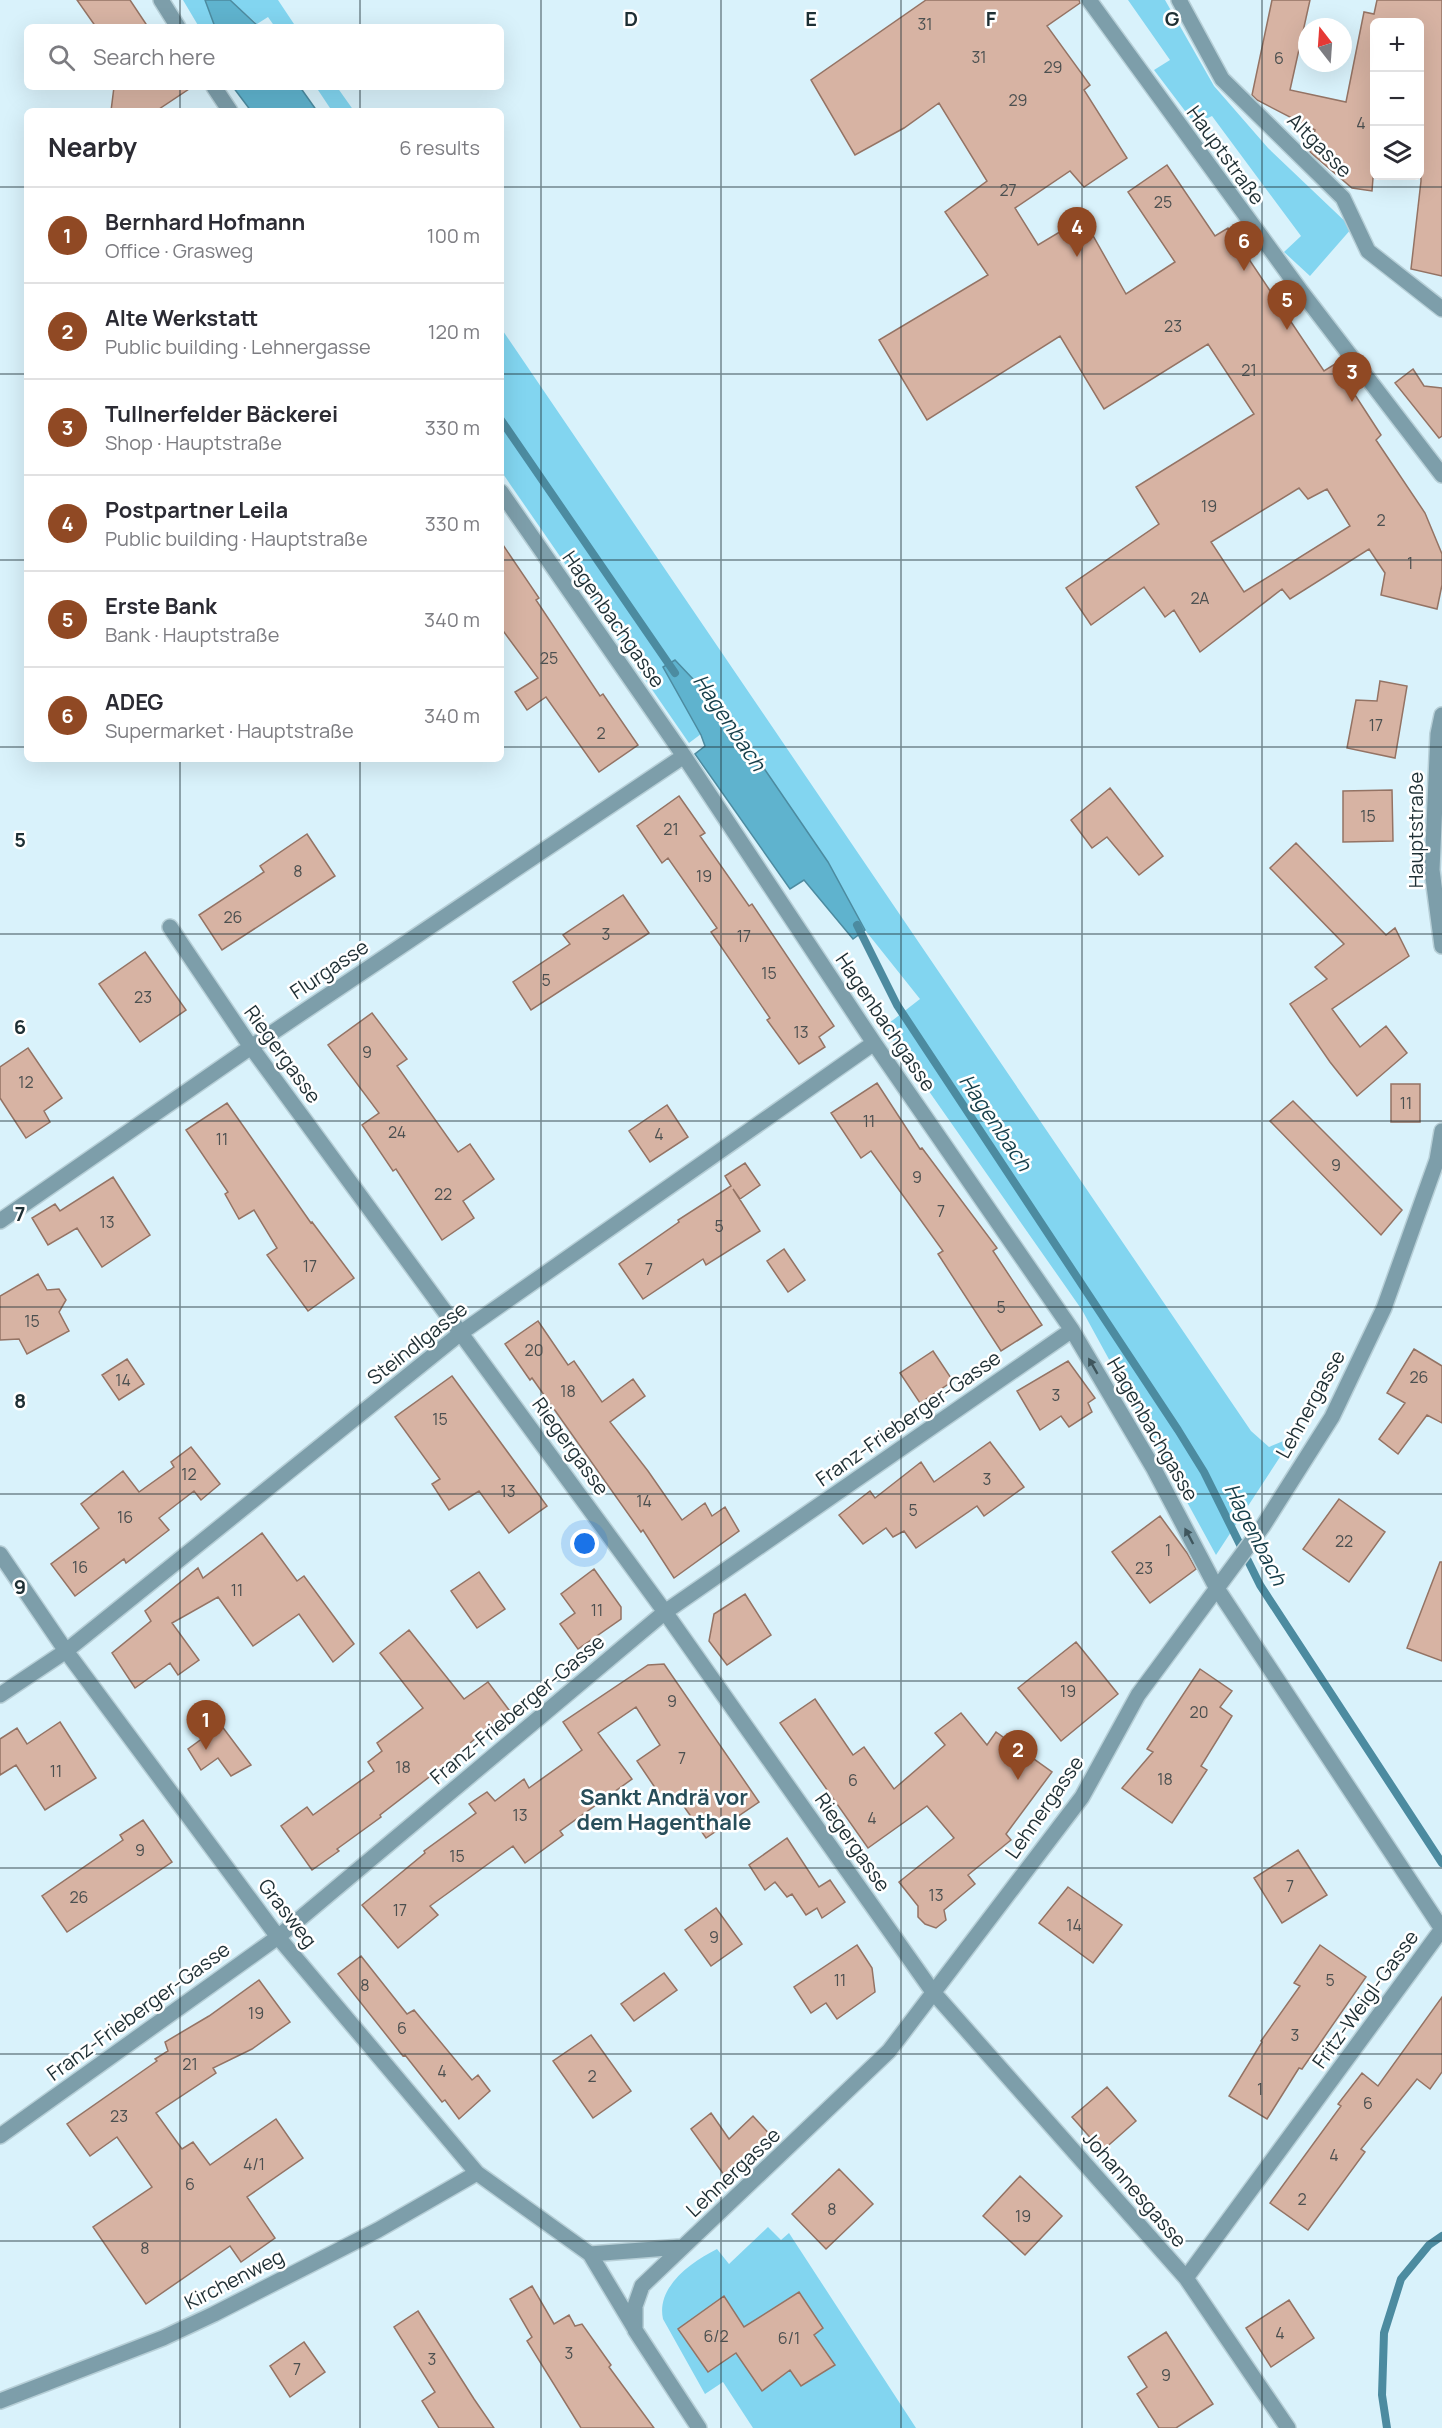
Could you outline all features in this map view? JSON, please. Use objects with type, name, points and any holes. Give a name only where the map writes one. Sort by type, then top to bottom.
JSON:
[{"type":"street","points":[[161,0],[176,24]]},
{"type":"street","name":"Hauptstraße","points":[[1089,0],[1300,291],[1442,475]]},
{"type":"street","name":"Altgasse","points":[[1179,0],[1222,79],[1344,198],[1368,250],[1442,309]]},
{"type":"street","points":[[216,90],[228,108]]},
{"type":"street","name":"Hagenbachgasse","points":[[504,496],[684,756],[874,1043],[1072,1330],[1154,1470],[1216,1587]]},
{"type":"street","name":"Hauptstraße","points":[[1442,715],[1438,734],[1432,870],[1442,946]]},
{"type":"street","name":"Flurgasse","points":[[0,1221],[251,1047],[684,756]]},
{"type":"street","name":"Riegergasse","points":[[170,927],[251,1047],[665,1612],[933,1992]]},
{"type":"street","name":"Steindlgasse","points":[[0,1695],[66,1652],[462,1332],[874,1043]]},
{"type":"street","name":"Lehnergasse","points":[[635,2330],[635,2306],[642,2286],[889,2051],[1082,1797],[1138,1695],[1263,1526],[1332,1416],[1384,1308],[1437,1160],[1442,1131]]},
{"type":"street","name":"Franz-Frieberger-Gasse","points":[[0,2136],[278,1937],[665,1612],[1072,1330]]},
{"type":"street","name":"Grasweg","points":[[0,1554],[66,1652],[278,1937],[477,2173],[590,2254],[635,2330]]},
{"type":"street","name":"Fritz-Weigl-Gasse","points":[[1186,2278],[1442,1929],[1216,1587]]},
{"type":"street","name":"Johannesgasse","points":[[933,1992],[1186,2278],[1288,2428]]},
{"type":"street","name":"Kirchenweg","points":[[0,2401],[163,2338],[204,2319],[378,2230],[477,2173]]},
{"type":"street","points":[[590,2254],[681,2247]]},
{"type":"street","points":[[635,2330],[699,2428]]},
{"type":"shaded area","points":[[183,0],[205,0],[214,24],[197,24]]},
{"type":"shaded area","points":[[230,0],[278,0],[294,24],[273,24],[268,17],[257,24]]},
{"type":"shaded area","points":[[1128,0],[1165,0],[1214,86],[1268,148],[1352,228],[1310,276],[1284,252],[1301,236],[1212,116],[1195,124],[1154,70],[1170,60]]},
{"type":"shaded area","points":[[318,90],[339,90],[352,108],[330,108]]},
{"type":"shaded area","points":[[504,332],[1251,1431],[1269,1447],[1293,1437],[1216,1555],[1082,1310],[884,1027],[920,999],[865,930],[828,862],[729,717],[663,667],[701,734],[689,743],[504,475]]},
{"type":"shaded area","points":[[768,2227],[781,2240],[789,2233],[916,2428],[753,2428],[723,2382],[705,2394],[663,2319],[662,2307],[670,2286],[697,2261],[717,2249],[729,2264]],"holes":[[[799,2292],[823,2328],[814,2335],[835,2365],[801,2386],[790,2370],[736,2353],[708,2372],[678,2329],[724,2297],[755,2342],[775,2329],[766,2313]]]},
{"type":"water","points":[[205,0],[230,0],[256,24],[214,24]]},
{"type":"water","points":[[235,90],[302,90],[315,108],[249,108]]},
{"type":"water","points":[[675,660],[729,717],[828,862],[865,930],[853,939],[804,880],[790,889],[695,754],[705,746],[701,735],[663,667]]},
{"type":"building","points":[[77,0],[130,0],[146,24],[94,24]]},
{"type":"building","points":[[926,0],[1079,0],[1080,3],[1047,26],[1090,85],[1084,90],[1127,158],[1084,187],[1070,171],[1015,208],[1038,245],[1083,218],[1126,294],[1175,262],[1128,192],[1167,165],[1215,236],[1228,228],[1324,371],[1335,364],[1381,435],[1376,440],[1425,513],[1442,554],[1442,585],[1437,609],[1381,595],[1385,573],[1369,549],[1290,599],[1282,589],[1200,652],[1174,610],[1165,617],[1144,587],[1091,625],[1066,588],[1159,524],[1136,487],[1254,414],[1208,344],[1104,409],[1060,336],[927,420],[879,340],[988,275],[945,212],[987,181],[939,103],[904,128],[855,155],[811,80]],"holes":[[[1299,488],[1308,499],[1327,489],[1350,526],[1244,592],[1211,542]]]},
{"type":"building","points":[[1272,0],[1310,0],[1306,18],[1298,18],[1298,54],[1290,90],[1346,102],[1364,12],[1374,14],[1377,0],[1442,0],[1442,276],[1411,269],[1421,180],[1424,180],[1424,18],[1370,18],[1370,180],[1373,180],[1372,191],[1352,188],[1310,152],[1315,130],[1257,100],[1252,95]]},
{"type":"building","points":[[114,90],[188,90],[160,108],[111,108]]},
{"type":"building","points":[[1413,369],[1424,386],[1442,388],[1442,436],[1439,438],[1395,383]]},
{"type":"building","points":[[504,546],[539,598],[536,600],[600,696],[603,694],[638,745],[599,772],[546,697],[527,710],[515,692],[538,678],[504,632]]},
{"type":"building","points":[[1380,681],[1407,686],[1395,758],[1347,748],[1356,700],[1377,701]]},
{"type":"building","points":[[1110,788],[1163,856],[1139,875],[1107,837],[1092,848],[1071,820]]},
{"type":"building","points":[[1392,790],[1393,841],[1343,842],[1343,791]]},
{"type":"building","points":[[679,796],[705,833],[700,836],[749,906],[752,904],[834,1026],[819,1037],[825,1047],[799,1064],[767,1020],[770,1018],[711,932],[717,928],[668,858],[662,863],[637,826]]},
{"type":"building","points":[[307,834],[335,876],[222,950],[199,915],[264,872],[260,866]]},
{"type":"building","points":[[1296,843],[1386,935],[1395,928],[1409,956],[1332,1009],[1360,1047],[1386,1026],[1407,1053],[1357,1096],[1330,1062],[1290,1004],[1327,979],[1315,967],[1344,944],[1270,868]]},
{"type":"building","points":[[623,895],[649,933],[531,1010],[513,982],[570,944],[563,935]]},
{"type":"building","points":[[145,952],[186,1010],[140,1042],[99,984]]},
{"type":"building","points":[[372,1013],[407,1059],[397,1066],[458,1152],[470,1144],[494,1179],[463,1201],[474,1218],[442,1240],[396,1169],[393,1171],[362,1125],[379,1113],[328,1045]]},
{"type":"building","points":[[28,1048],[62,1098],[44,1111],[50,1122],[26,1138],[0,1098],[0,1067]]},
{"type":"building","points":[[877,1083],[920,1149],[922,1148],[997,1248],[993,1251],[1042,1325],[1001,1351],[938,1254],[943,1251],[871,1151],[861,1158],[831,1113]]},
{"type":"building","points":[[1391,1084],[1420,1084],[1420,1122],[1391,1122]]},
{"type":"building","points":[[1293,1101],[1402,1210],[1381,1235],[1270,1121]]},
{"type":"building","points":[[227,1103],[311,1223],[354,1278],[308,1311],[267,1255],[277,1248],[254,1210],[239,1219],[225,1194],[228,1192],[186,1130]]},
{"type":"building","points":[[667,1105],[688,1137],[650,1162],[629,1131]]},
{"type":"building","points":[[745,1163],[760,1185],[740,1199],[733,1189],[760,1231],[706,1265],[703,1259],[643,1299],[619,1264],[679,1222],[678,1220],[731,1186],[725,1176]]},
{"type":"building","points":[[113,1177],[150,1235],[102,1267],[77,1228],[48,1245],[32,1218],[55,1204],[60,1211]]},
{"type":"building","points":[[784,1249],[805,1280],[788,1292],[767,1261]]},
{"type":"building","points":[[38,1274],[47,1290],[59,1289],[66,1300],[59,1312],[69,1331],[27,1354],[19,1339],[0,1340],[0,1296]]},
{"type":"building","points":[[538,1321],[568,1365],[574,1361],[602,1402],[633,1379],[645,1396],[610,1422],[682,1520],[705,1503],[712,1516],[725,1507],[739,1531],[674,1578],[643,1530],[641,1532],[532,1378],[530,1380],[505,1344]]},
{"type":"building","points":[[1414,1349],[1442,1366],[1442,1423],[1427,1415],[1398,1454],[1379,1439],[1405,1403],[1387,1393]]},
{"type":"building","points":[[933,1351],[953,1381],[920,1403],[900,1373]]},
{"type":"building","points":[[127,1359],[144,1384],[119,1400],[102,1375]]},
{"type":"building","points":[[1068,1361],[1095,1398],[1088,1403],[1092,1412],[1069,1427],[1061,1416],[1040,1430],[1017,1391]]},
{"type":"building","points":[[452,1376],[547,1506],[509,1533],[479,1491],[449,1510],[432,1484],[440,1479],[395,1417]]},
{"type":"building","points":[[990,1442],[1024,1487],[984,1516],[977,1506],[916,1548],[904,1531],[893,1537],[886,1528],[863,1544],[839,1515],[870,1491],[875,1498],[921,1462],[934,1482]]},
{"type":"building","points":[[191,1447],[220,1484],[201,1500],[194,1491],[159,1518],[169,1530],[126,1563],[124,1559],[75,1596],[51,1564],[99,1528],[81,1504],[123,1471],[139,1492],[174,1467],[171,1462]]},
{"type":"building","points":[[1339,1499],[1385,1532],[1349,1582],[1303,1549]]},
{"type":"building","points":[[1160,1516],[1196,1569],[1150,1603],[1112,1552]]},
{"type":"building","points":[[262,1533],[297,1581],[304,1576],[354,1644],[333,1662],[299,1614],[253,1646],[218,1597],[172,1623],[199,1660],[178,1675],[170,1663],[135,1688],[112,1653],[151,1621],[145,1611],[198,1568],[203,1578]]},
{"type":"building","points":[[1440,1562],[1442,1562],[1442,1661],[1407,1648]]},
{"type":"building","points":[[594,1569],[621,1607],[621,1619],[578,1649],[560,1624],[575,1613],[561,1594]]},
{"type":"building","points":[[479,1572],[505,1609],[477,1628],[451,1591]]},
{"type":"building","points":[[745,1594],[771,1635],[727,1665],[709,1641],[714,1614]]},
{"type":"building","points":[[409,1630],[464,1699],[488,1682],[509,1710],[437,1771],[380,1815],[381,1817],[312,1870],[281,1826],[307,1807],[313,1815],[374,1771],[368,1762],[382,1751],[377,1743],[423,1708],[380,1653]]},
{"type":"building","points":[[1076,1642],[1118,1694],[1061,1741],[1018,1688]]},
{"type":"building","points":[[664,1664],[759,1802],[706,1838],[678,1798],[658,1792],[637,1761],[660,1745],[636,1707],[598,1733],[632,1779],[560,1831],[563,1835],[525,1863],[513,1846],[430,1906],[438,1915],[398,1948],[362,1905],[425,1853],[424,1851],[476,1813],[469,1804],[487,1792],[495,1801],[524,1779],[529,1788],[582,1750],[563,1722],[648,1665]]},
{"type":"building","points":[[1200,1669],[1232,1691],[1220,1707],[1232,1716],[1201,1766],[1207,1770],[1172,1823],[1122,1788],[1153,1752],[1147,1749]]},
{"type":"building","points":[[815,1699],[853,1755],[864,1747],[894,1789],[945,1745],[935,1733],[961,1713],[987,1745],[996,1732],[1052,1772],[1006,1834],[1011,1840],[968,1875],[975,1884],[944,1910],[946,1920],[936,1928],[925,1924],[918,1917],[918,1906],[899,1882],[954,1838],[927,1806],[868,1848],[780,1723]]},
{"type":"building","points":[[60,1722],[96,1778],[45,1810],[16,1765],[0,1775],[0,1739],[17,1728],[27,1744]]},
{"type":"building","points":[[221,1725],[251,1765],[231,1776],[218,1758],[201,1770],[188,1749]]},
{"type":"building","points":[[143,1820],[172,1862],[67,1932],[42,1896],[123,1840],[120,1835]]},
{"type":"building","points":[[787,1838],[819,1887],[830,1880],[845,1902],[822,1918],[817,1908],[806,1915],[792,1894],[787,1897],[775,1882],[765,1890],[749,1865]]},
{"type":"building","points":[[1298,1850],[1327,1895],[1282,1923],[1254,1878]]},
{"type":"building","points":[[1068,1887],[1122,1925],[1093,1963],[1039,1923]]},
{"type":"building","points":[[716,1908],[742,1944],[711,1966],[685,1930]]},
{"type":"building","points":[[857,1945],[872,1968],[875,1992],[837,2019],[826,2003],[811,2013],[794,1987]]},
{"type":"building","points":[[1320,1945],[1366,1977],[1302,2069],[1299,2068],[1267,2119],[1229,2096],[1261,2041],[1300,1986],[1294,1983]]},
{"type":"building","points":[[361,1956],[407,2014],[414,2010],[472,2080],[478,2075],[490,2091],[459,2119],[445,2100],[442,2102],[405,2055],[403,2056],[338,1974]]},
{"type":"building","points":[[664,1973],[677,1990],[634,2021],[621,2004]]},
{"type":"building","points":[[259,1980],[290,2022],[252,2049],[213,2068],[216,2073],[156,2113],[182,2149],[193,2142],[210,2165],[276,2119],[303,2158],[247,2197],[275,2238],[241,2262],[230,2246],[146,2304],[93,2227],[152,2187],[117,2137],[90,2156],[67,2124],[157,2061],[155,2059],[168,2051],[165,2042],[209,2016]]},
{"type":"building","points":[[1442,1997],[1442,2072],[1430,2089],[1417,2079],[1361,2149],[1365,2152],[1308,2230],[1270,2203],[1341,2106],[1338,2104],[1362,2073],[1378,2086]]},
{"type":"building","points":[[591,2035],[631,2091],[593,2118],[553,2061]]},
{"type":"building","points":[[1107,2087],[1136,2121],[1102,2151],[1072,2117]]},
{"type":"building","points":[[711,2113],[729,2139],[753,2116],[772,2137],[727,2179],[691,2129]]},
{"type":"building","points":[[839,2169],[873,2204],[826,2249],[792,2214]]},
{"type":"building","points":[[1020,2176],[1062,2216],[1025,2255],[983,2216]]},
{"type":"building","points":[[532,2286],[554,2324],[569,2315],[575,2326],[582,2324],[611,2365],[609,2367],[654,2428],[581,2428],[527,2341],[532,2337],[510,2299]]},
{"type":"building","points":[[799,2292],[823,2328],[814,2335],[835,2365],[801,2386],[790,2370],[762,2391],[736,2353],[708,2372],[678,2329],[724,2296],[744,2327]]},
{"type":"building","points":[[1289,2300],[1314,2338],[1271,2367],[1246,2328]]},
{"type":"building","points":[[418,2311],[494,2428],[439,2428],[422,2401],[435,2392],[394,2327]]},
{"type":"building","points":[[1166,2332],[1213,2404],[1176,2428],[1159,2428],[1137,2394],[1147,2387],[1128,2357]]},
{"type":"building","points":[[304,2342],[325,2372],[290,2397],[270,2366]]},
{"type":"waterway","name":"Hagenbach","points":[[504,424],[675,673]]},
{"type":"waterway","name":"Hagenbach","points":[[857,925],[897,1005],[1178,1430],[1204,1472],[1260,1585],[1442,1863]]},
{"type":"waterway","name":"Hagenbach","points":[[1387,2428],[1382,2395],[1384,2333],[1401,2279],[1429,2245],[1442,2236]]},
{"type":"place","name":"Postpartner Leila","points":[[1077,257]]},
{"type":"place","name":"ADEG","points":[[1244,271]]},
{"type":"place","name":"Erste Bank","points":[[1287,330]]},
{"type":"place","name":"Tullnerfelder Bäckerei","points":[[1352,402]]},
{"type":"place","name":"Bernhard Hofmann","points":[[206,1750]]},
{"type":"place","name":"Alte Werkstatt","points":[[1018,1780]]},
{"type":"district","name":"Sankt Andrä vor dem Hagenthale","points":[[664,1810]]}]
